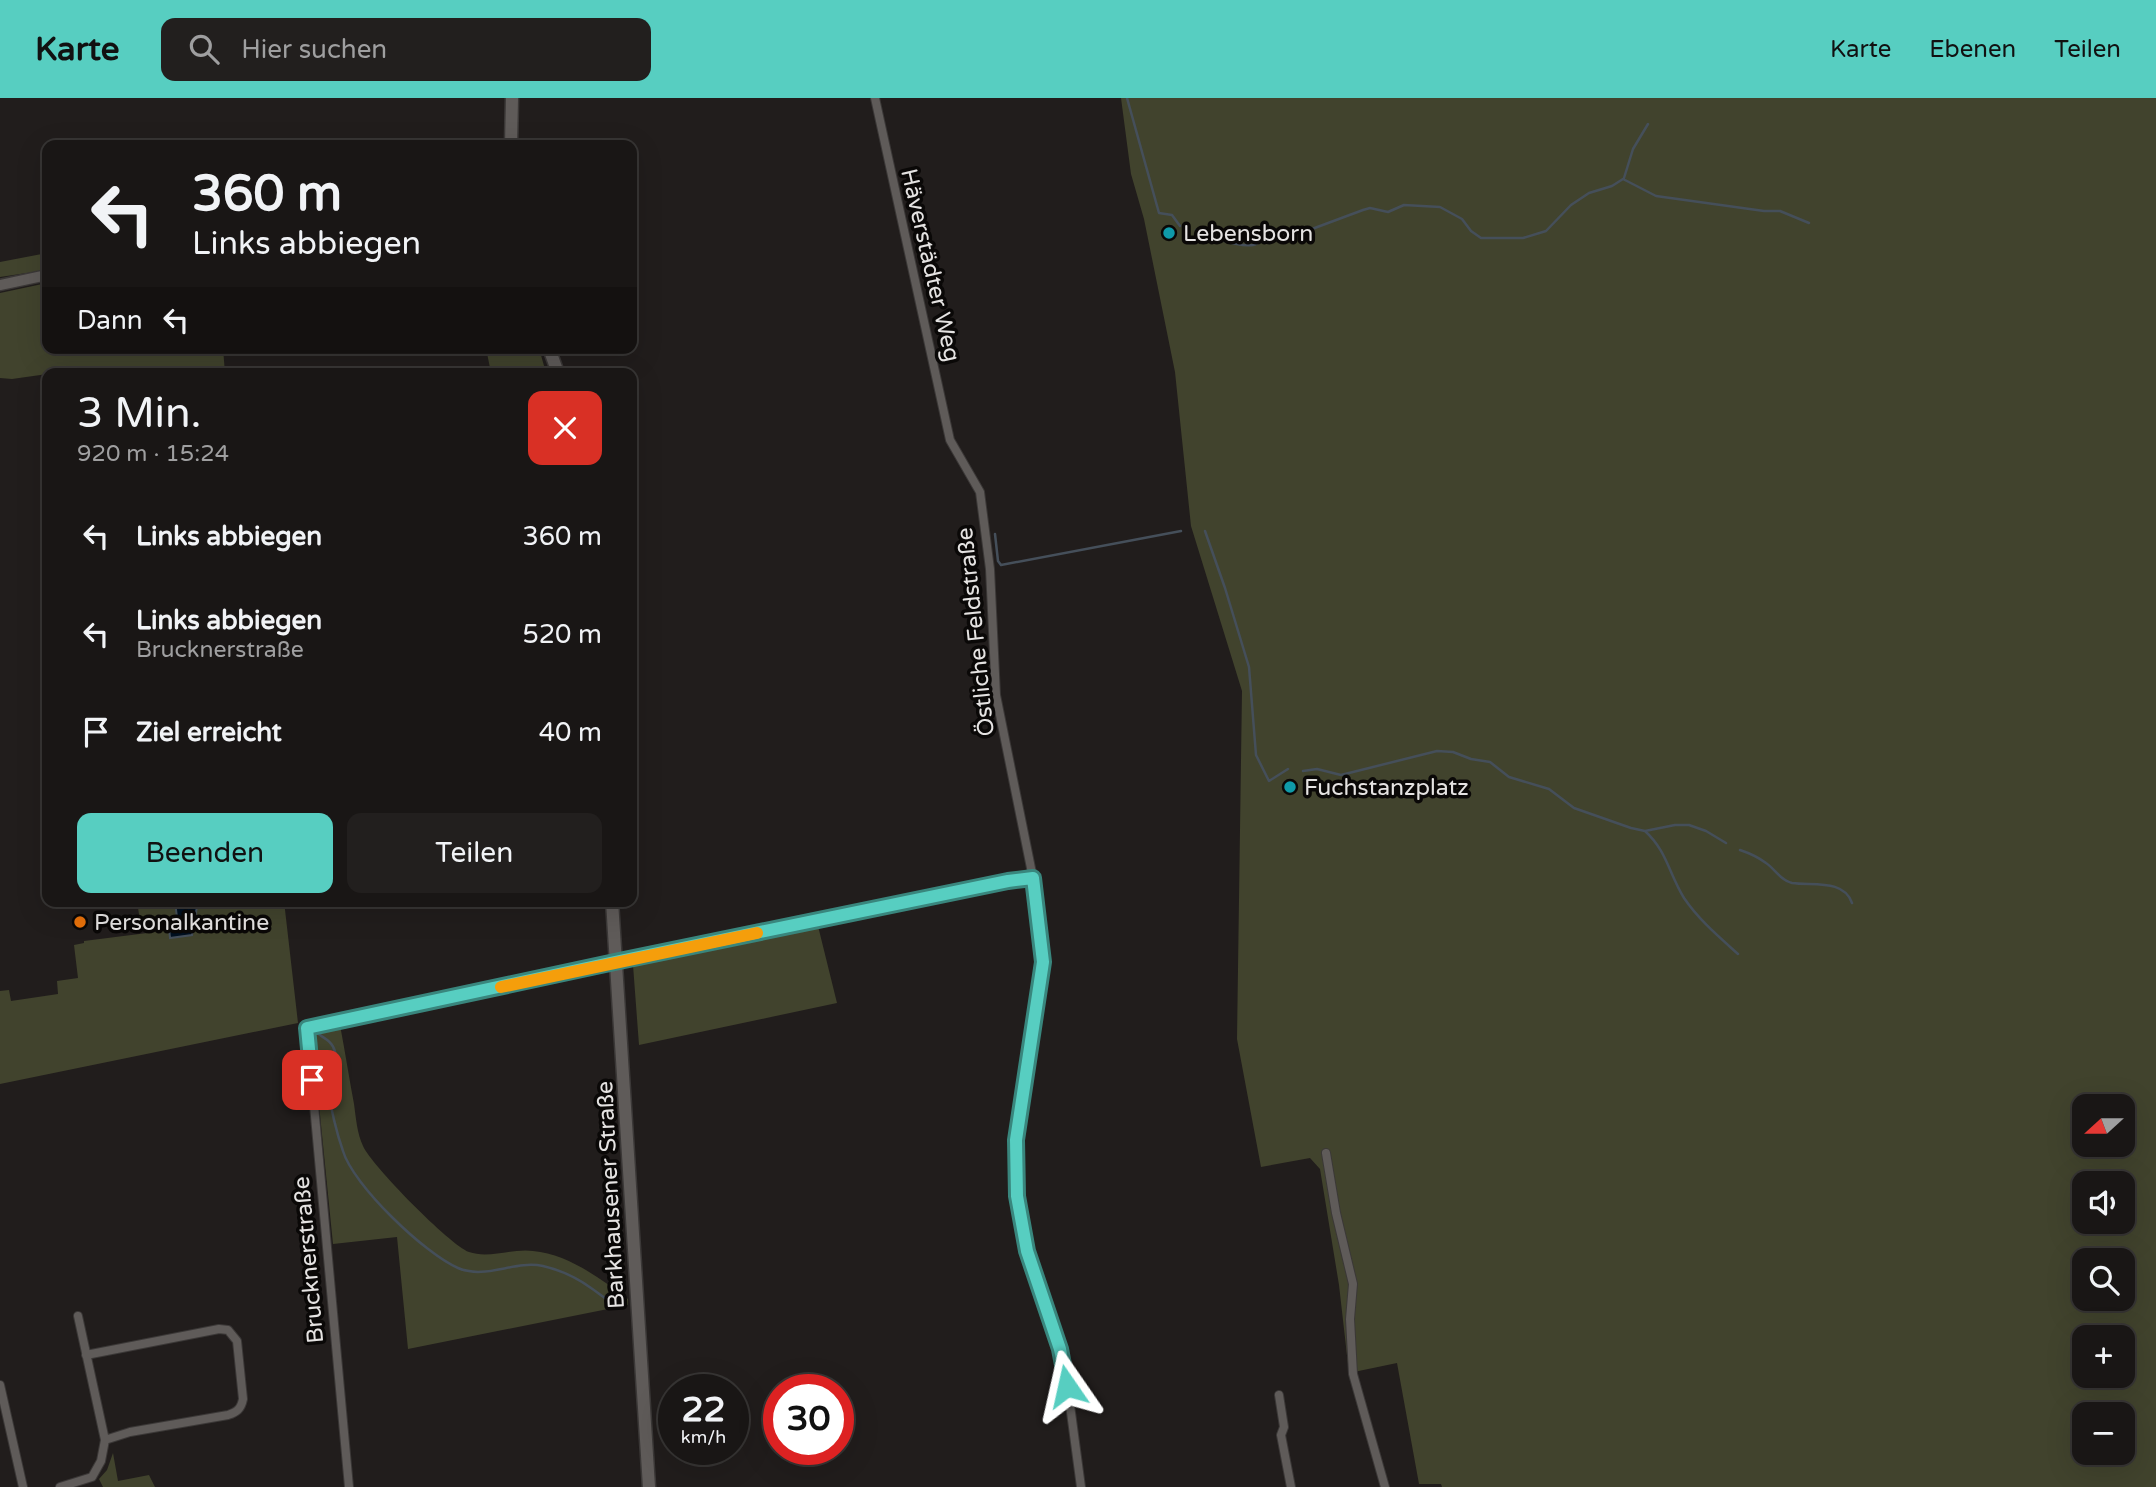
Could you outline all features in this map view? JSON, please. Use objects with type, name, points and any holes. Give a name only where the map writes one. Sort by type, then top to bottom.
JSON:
[{"type":"main road","points":[[511,140],[512,98]]},
{"type":"main road","name":"Barkhausener Straße","points":[[612,907],[649,1487]]},
{"type":"street","name":"Häverstädter Weg","points":[[874,98],[950,440]]},
{"type":"street","points":[[3,284],[42,276]]},
{"type":"street","name":"Östliche Feldstraße","points":[[950,440],[980,492],[990,569],[996,695],[1033,878],[1043,962],[1016,1140],[1017,1196],[1027,1251],[1060,1349],[1081,1487]]},
{"type":"street","points":[[617,961],[1033,878]]},
{"type":"street","name":"Brucknerstraße","points":[[349,1487],[307,1028],[617,961]]},
{"type":"street","points":[[1326,1153],[1336,1213],[1353,1284],[1350,1319],[1353,1374],[1385,1487]]},
{"type":"street","points":[[60,1487],[92,1477],[101,1461],[105,1440],[78,1317]]},
{"type":"street","points":[[86,1354],[219,1328],[228,1330],[237,1340],[243,1399],[237,1412],[130,1432],[105,1440]]},
{"type":"street","points":[[0,1385],[23,1487]]},
{"type":"street","points":[[1279,1395],[1284,1427],[1281,1435],[1291,1487]]},
{"type":"green space","points":[[1121,98],[2156,98],[2156,1487],[1442,1487],[1441,1484],[1419,1484],[1397,1363],[1349,1373],[1339,1285],[1320,1169],[1310,1158],[1261,1167],[1237,1039],[1242,691],[1191,526],[1175,372],[1144,219],[1131,174]]},
{"type":"green space","points":[[42,254],[42,271],[0,277],[0,262]]},
{"type":"green space","points":[[42,284],[42,354],[223,354],[225,368],[42,368],[42,375],[0,378],[0,293]]},
{"type":"green space","points":[[487,354],[541,354],[545,368],[490,368]]},
{"type":"green space","points":[[138,907],[176,907],[178,927],[169,929],[171,938],[192,935],[197,907],[285,907],[298,1023],[0,1084],[0,991],[9,990],[11,1001],[58,994],[57,981],[78,978],[74,945],[84,941],[155,932],[156,919],[140,921]]},
{"type":"green space","points":[[818,926],[837,1003],[639,1045],[633,965]]},
{"type":"green space","points":[[340,1025],[363,1146],[380,1170],[429,1220],[469,1252],[485,1254],[533,1251],[571,1262],[628,1299],[628,1305],[408,1349],[397,1237],[333,1244],[312,1035],[316,1030]]},
{"type":"green space","points":[[113,1453],[118,1481],[149,1475],[155,1487],[103,1487],[99,1479],[107,1470]]},
{"type":"water","points":[[176,907],[197,907],[192,935],[170,938],[169,928],[178,926]]},
{"type":"waterway","points":[[1127,98],[1159,213],[1172,215],[1180,226]]},
{"type":"waterway","points":[[1624,178],[1633,149],[1648,124]]},
{"type":"waterway","points":[[1196,230],[1231,243],[1253,245],[1268,236],[1275,238],[1285,233],[1312,229],[1370,208],[1388,212],[1404,205],[1440,207],[1462,219],[1471,231],[1481,238],[1523,238],[1546,231],[1571,205],[1589,193],[1612,186],[1623,179],[1656,196],[1780,211],[1809,223]]},
{"type":"waterway","points":[[995,534],[998,561],[1001,565],[1181,531]]},
{"type":"waterway","points":[[1205,531],[1249,667],[1256,755],[1269,781],[1288,769]]},
{"type":"waterway","points":[[1303,771],[1317,769],[1341,775],[1437,751],[1453,752],[1490,762],[1509,777],[1549,789],[1574,808],[1631,828],[1645,831],[1689,825],[1726,843]]},
{"type":"waterway","points":[[1645,831],[1658,847],[1690,906],[1709,928],[1738,954]]},
{"type":"waterway","points":[[1740,850],[1763,861],[1788,882],[1835,887],[1848,895],[1852,903]]},
{"type":"waterway","points":[[317,1033],[330,1043],[335,1052],[329,1084],[330,1096],[338,1137],[349,1165],[375,1199],[410,1234],[458,1268],[479,1272],[521,1265],[543,1266],[568,1274],[609,1301],[623,1304]]},
{"type":"slow traffic","points":[[501,987],[757,933]]},
{"type":"place","name":"Lebensborn","points":[[1169,233]]},
{"type":"place","name":"Fuchstanzplatz","points":[[1290,787]]},
{"type":"place","name":"Personalkantine","points":[[80,922]]},
{"type":"route","points":[[312,1080],[307,1028],[624,960],[1033,878],[1043,962],[1016,1140],[1017,1196],[1027,1251],[1060,1349],[1067,1386]]}]
